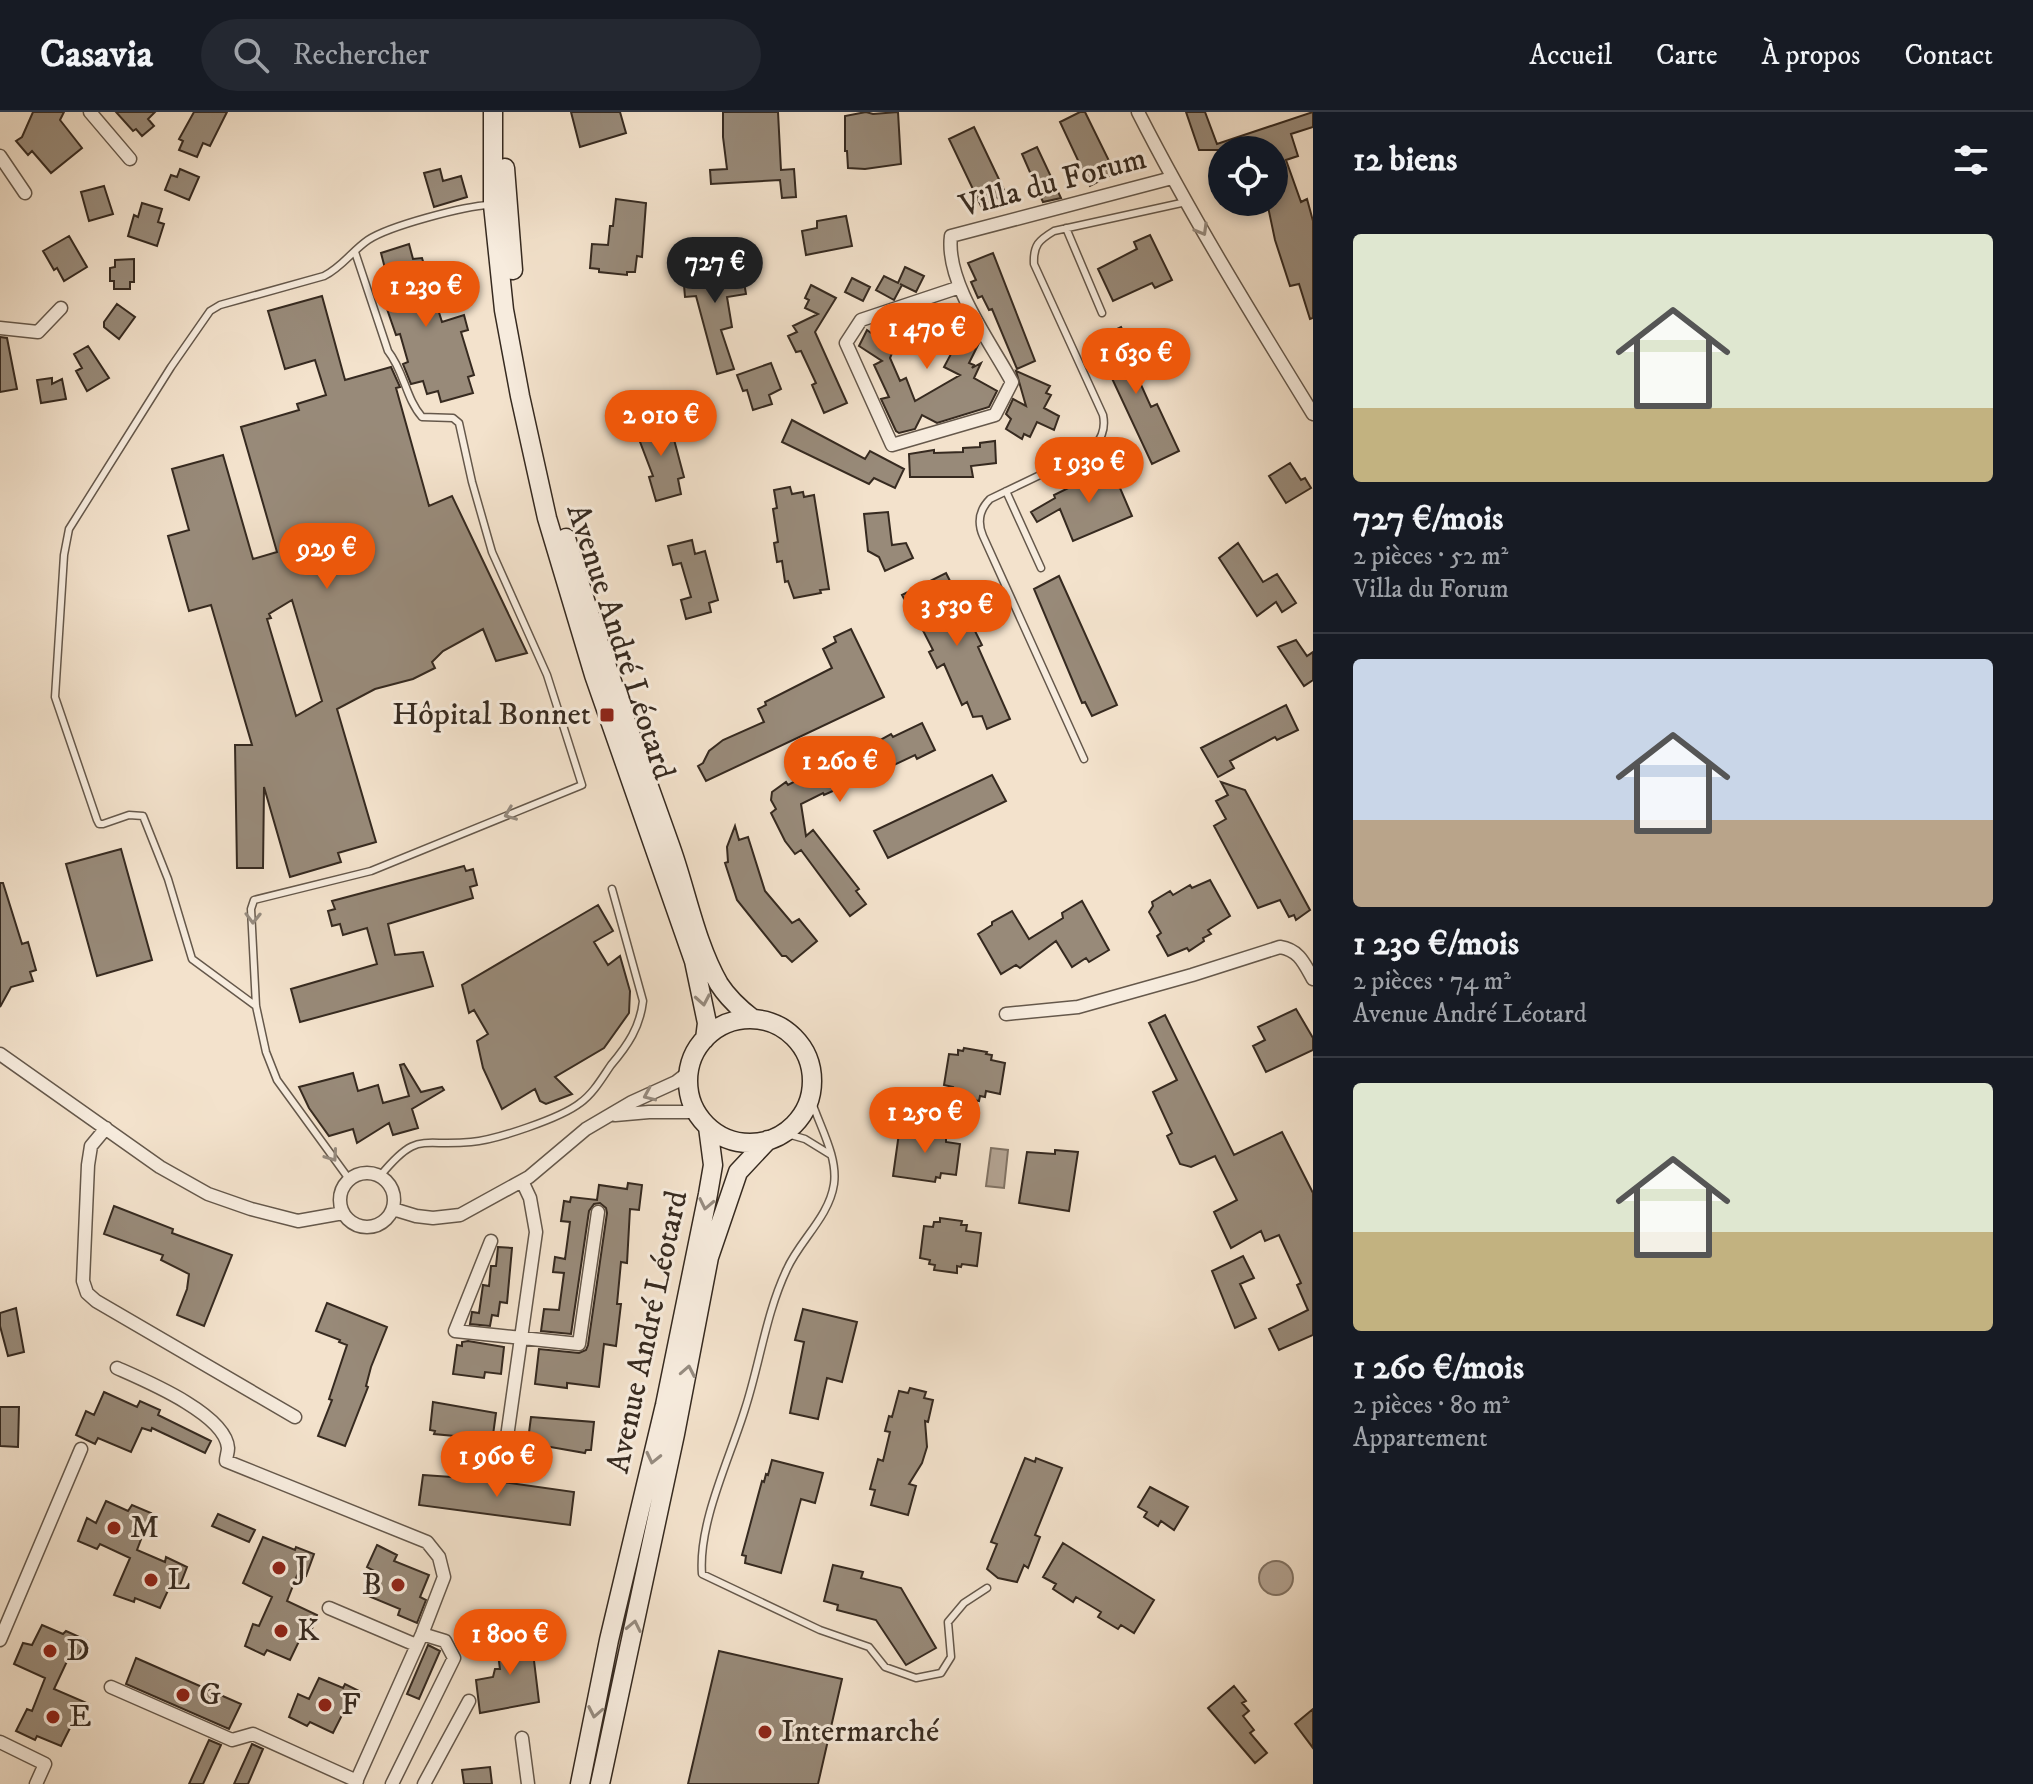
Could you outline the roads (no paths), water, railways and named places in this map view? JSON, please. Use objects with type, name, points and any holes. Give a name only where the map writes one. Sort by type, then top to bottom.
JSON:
[{"type":"main road","name":"Avenue André Léotard","points":[[493,112],[493,205],[504,310],[547,518],[594,675],[694,961],[707,1023],[705,1039]]},
{"type":"main road","name":"Avenue André Léotard","points":[[504,112],[506,200],[516,304],[531,392],[559,513],[606,670],[706,956],[719,985],[753,1019]]},
{"type":"main road","points":[[753,1019],[779,1026],[800,1044],[811,1069],[810,1096],[801,1118],[776,1137],[752,1143],[736,1142],[721,1136],[703,1120],[691,1100],[689,1072],[695,1054],[705,1039],[727,1024],[753,1019]]},
{"type":"main road","name":"Avenue André Léotard","points":[[580,1784],[609,1640],[665,1405],[708,1194],[713,1165],[703,1120]]},
{"type":"main road","name":"Avenue André Léotard","points":[[600,1784],[675,1434],[709,1257],[738,1172],[776,1137]]},
{"type":"street","points":[[90,112],[130,159]]},
{"type":"street","points":[[1138,112],[1172,178],[1313,414]]},
{"type":"street","points":[[0,156],[25,193]]},
{"type":"street","name":"Villa du Forum","points":[[960,287],[861,320],[846,343],[892,445],[995,415],[1012,382],[960,287],[950,248],[951,236],[1172,178]]},
{"type":"street","points":[[0,328],[38,332],[61,308]]},
{"type":"street","points":[[1006,1014],[1078,1007],[1280,947],[1291,949],[1302,958],[1313,979]]},
{"type":"street","points":[[0,1054],[160,1167],[208,1194],[298,1221],[343,1213]]},
{"type":"street","points":[[393,1209],[433,1218],[460,1215],[522,1181],[586,1129],[676,1082],[689,1072]]},
{"type":"street","points":[[608,1116],[649,1112],[703,1120]]},
{"type":"street","points":[[106,1128],[91,1146],[88,1165],[83,1281],[87,1293],[295,1417]]},
{"type":"street","points":[[366,1172],[380,1176],[390,1184],[394,1193],[393,1209],[387,1218],[373,1227],[356,1225],[343,1213],[340,1196],[349,1179],[366,1172]]},
{"type":"street","points":[[506,1444],[536,1232],[530,1198],[522,1181]]},
{"type":"street","points":[[491,1241],[455,1331],[579,1344],[598,1212]]},
{"type":"street","points":[[111,1687],[232,1740],[253,1734],[356,1783],[444,1577],[439,1557],[427,1542],[226,1461],[228,1446],[219,1429],[179,1396],[117,1368]]},
{"type":"street","points":[[0,1640],[81,1449]]},
{"type":"street","points":[[329,1608],[419,1640],[445,1641],[454,1658],[392,1784]]},
{"type":"street","points":[[424,1784],[469,1701]]},
{"type":"street","points":[[522,1738],[528,1784]]},
{"type":"street","points":[[0,1742],[45,1764],[36,1784]]},
{"type":"lane","points":[[1084,759],[979,527],[981,510],[1006,491],[1090,451],[1101,438],[1104,428],[1103,415],[1034,264],[1033,254],[1039,240],[1054,231],[1186,202]]},
{"type":"lane","points":[[256,1006],[192,959],[168,879],[143,816],[129,815],[103,824],[97,820],[55,697],[69,529],[154,393],[210,311],[220,305],[324,276],[336,270],[370,239],[388,231],[437,216],[493,205]]},
{"type":"lane","points":[[1066,228],[1102,313]]},
{"type":"lane","points":[[349,1179],[277,1080],[266,1052],[256,1006],[251,909],[254,900],[371,871],[582,785],[547,675],[492,552],[459,423],[453,418],[422,417],[414,408],[408,388],[382,334],[355,252]]},
{"type":"lane","points":[[1006,491],[1041,568]]},
{"type":"lane","points":[[380,1176],[400,1152],[414,1144],[473,1142],[498,1137],[584,1101],[622,1052],[641,1018],[643,993],[612,889]]},
{"type":"lane","points":[[810,1096],[835,1169],[834,1186],[826,1208],[788,1265],[775,1296],[745,1410],[729,1451],[701,1553],[702,1574],[820,1630],[869,1647],[885,1667],[916,1678],[941,1673],[951,1657],[948,1622],[964,1603],[987,1588]]},
{"type":"lane","points":[[776,1137],[805,1139],[831,1155]]},
{"type":"place","name":"Hôpital Bonnet","points":[[607,715]]},
{"type":"place","name":"M","points":[[114,1528]]},
{"type":"place","name":"J","points":[[279,1568]]},
{"type":"place","name":"L","points":[[151,1580]]},
{"type":"place","name":"B","points":[[398,1585]]},
{"type":"place","name":"K","points":[[281,1631]]},
{"type":"place","name":"D","points":[[50,1651]]},
{"type":"place","name":"G","points":[[183,1695]]},
{"type":"place","name":"F","points":[[325,1705]]},
{"type":"place","name":"E","points":[[53,1717]]},
{"type":"place","name":"Intermarché","points":[[765,1732]]}]
